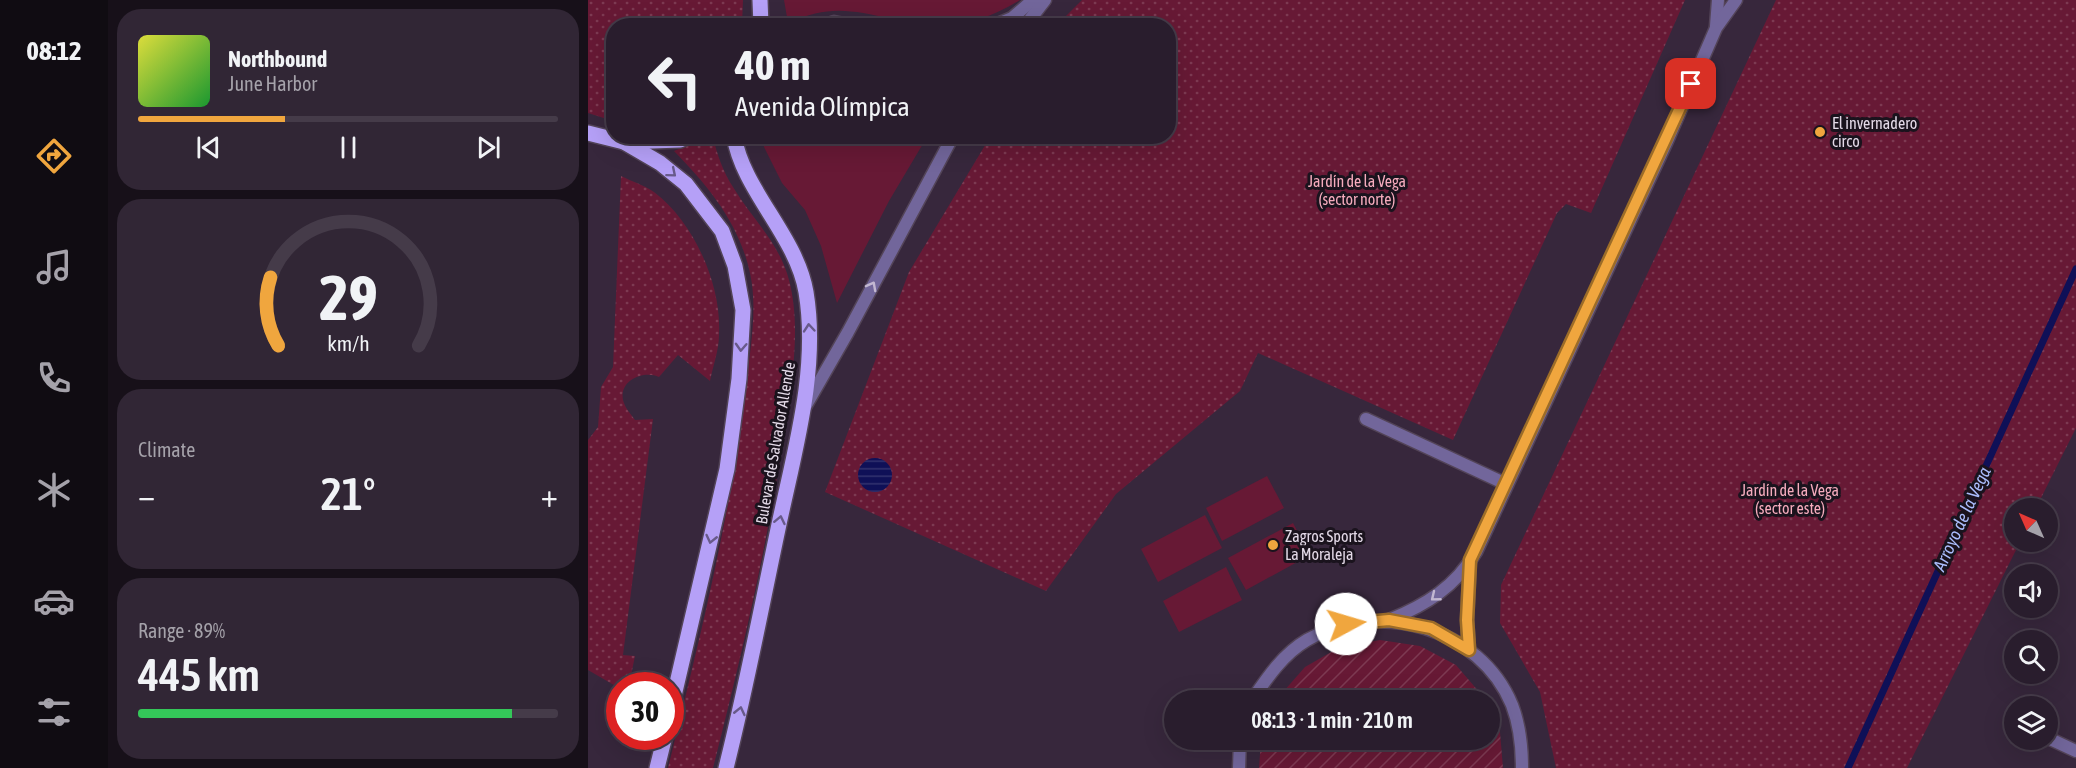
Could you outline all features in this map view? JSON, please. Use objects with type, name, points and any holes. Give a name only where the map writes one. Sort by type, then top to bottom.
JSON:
[{"type":"main road","points":[[760,0],[761,18]]},
{"type":"main road","points":[[588,134],[606,138]]},
{"type":"main road","points":[[627,144],[660,163],[686,184],[722,231],[735,266],[743,310],[739,379],[727,469],[679,672]]},
{"type":"main road","name":"Bulevar de Salvador Allende","points":[[726,768],[802,411],[810,342],[806,290],[789,247],[737,157],[735,144]]},
{"type":"main road","points":[[657,768],[662,750]]},
{"type":"street","points":[[1012,18],[1033,0]]},
{"type":"street","points":[[1031,18],[1045,0]]},
{"type":"street","points":[[1716,28],[1718,0]]},
{"type":"street","points":[[1389,620],[1423,606],[1449,585],[1470,560],[1640,200],[1716,28],[1736,0]]},
{"type":"street","points":[[802,411],[848,332],[949,144]]},
{"type":"street","points":[[1366,419],[1506,484]]},
{"type":"street","points":[[1469,650],[1467,620],[1470,560]]},
{"type":"street","points":[[1259,690],[1273,668],[1306,641],[1346,624],[1389,620],[1431,628],[1469,650],[1494,674],[1512,704],[1521,738],[1522,768]]},
{"type":"street","points":[[2058,743],[2076,751]]},
{"type":"street","points":[[1239,768],[1240,750]]},
{"type":"green space","points":[[588,0],[743,0],[742,18],[606,18],[606,119],[588,113]]},
{"type":"green space","points":[[784,0],[1020,0],[982,18],[887,18],[864,13],[828,11],[800,18],[787,18]]},
{"type":"green space","name":"Jardín de la Vega (sector norte)","points":[[1082,0],[1685,0],[1591,213],[1566,204],[1557,213],[1453,440],[1258,353],[1240,391],[1116,494],[1046,591],[825,492],[909,272],[986,144],[1176,144],[1176,18],[1064,18]]},
{"type":"green space","name":"Jardín de la Vega (sector este)","points":[[1776,0],[2076,0],[2076,428],[2041,498],[2004,498],[2004,552],[2015,552],[2009,564],[2004,564],[2004,574],[1907,768],[1556,768],[1540,692],[1500,623],[1501,585]]},
{"type":"green space","points":[[690,144],[715,144],[729,181],[772,242],[785,266],[793,299],[795,338],[784,434],[761,560],[713,768],[668,768],[672,750],[684,750],[684,701],[732,482],[752,330],[752,287],[745,255],[730,222],[699,178],[674,151]]},
{"type":"green space","points":[[764,144],[923,144],[889,201],[837,303],[821,246],[805,210],[782,183]]},
{"type":"green space","points":[[621,176],[654,192],[681,220],[693,237],[703,256],[716,296],[719,335],[710,381],[678,355],[659,377],[646,375],[634,378],[625,387],[623,393],[625,406],[635,420],[653,419],[623,655],[635,656],[632,672],[606,672],[606,680],[588,670],[588,440],[598,427],[601,387],[613,367]]},
{"type":"green space","points":[[1267,476],[1284,508],[1222,541],[1206,508]]},
{"type":"green space","points":[[1205,515],[1222,548],[1158,582],[1141,549]]},
{"type":"green space","points":[[1293,523],[1310,555],[1246,590],[1228,558]]},
{"type":"green space","points":[[1226,567],[1242,600],[1179,632],[1163,601]]},
{"type":"green space","points":[[1380,640],[1420,646],[1456,665],[1477,690],[1285,690],[1305,667],[1340,647]]},
{"type":"green space","points":[[1500,732],[1503,768],[1259,768],[1260,750],[1500,750]]},
{"type":"shaded area","points":[[875,458],[887,463],[892,475],[887,487],[875,492],[863,487],[858,475],[863,463]]},
{"type":"waterway","name":"Arroyo de la Vega","points":[[1848,768],[2076,269]]},
{"type":"place","name":"El invernadero circo","points":[[1820,132]]},
{"type":"place","name":"Zagros Sports La Moraleja","points":[[1273,545]]},
{"type":"route","points":[[1346,624],[1389,620],[1431,628],[1469,650],[1467,620],[1470,560],[1476,552],[1622,239],[1691,84]]}]
